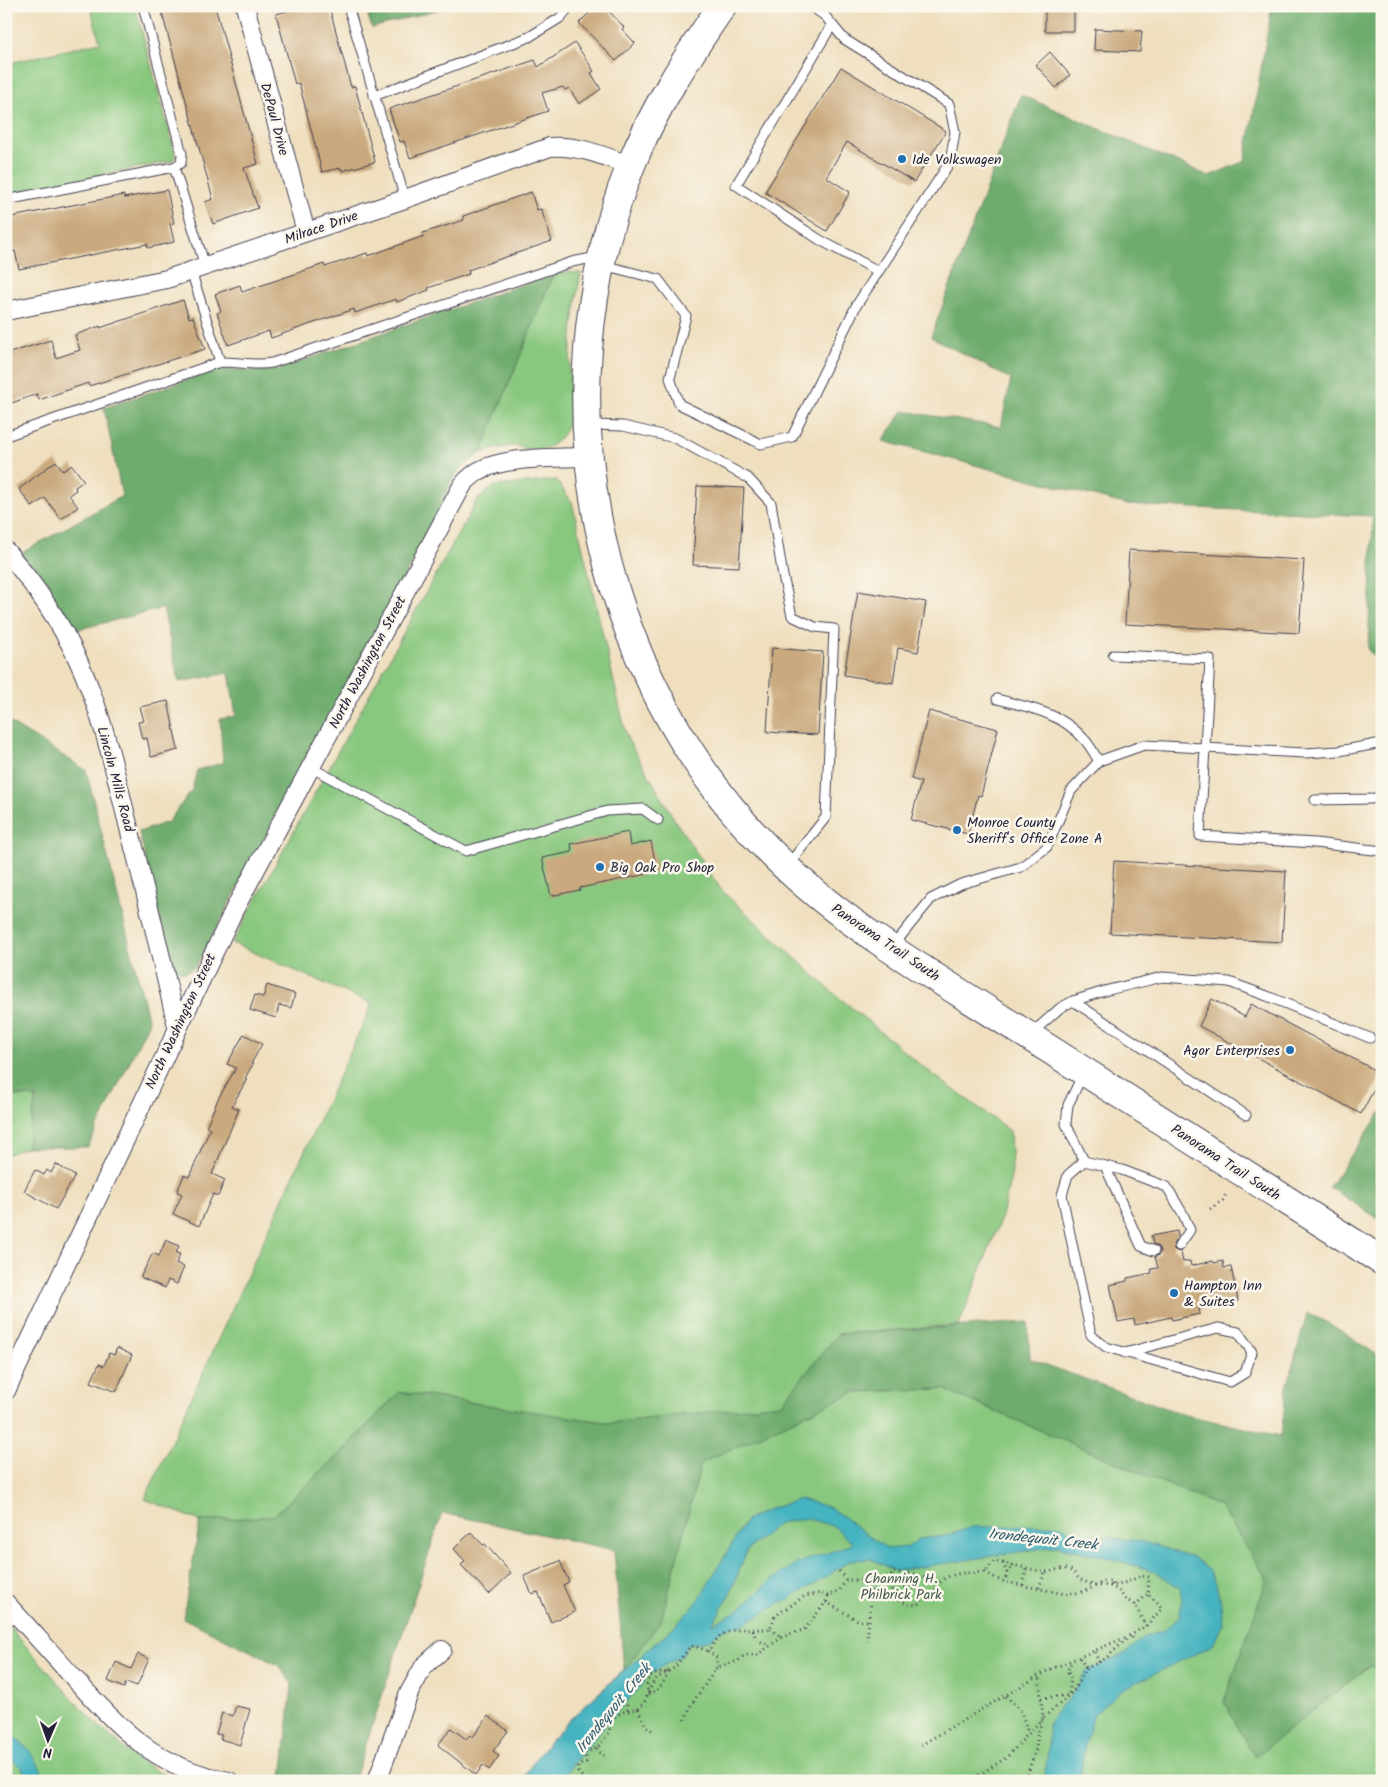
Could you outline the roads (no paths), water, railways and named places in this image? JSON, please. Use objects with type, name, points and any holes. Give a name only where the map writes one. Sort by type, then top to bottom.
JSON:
[{"type":"main road","points":[[588,457],[588,348],[594,299],[602,260],[631,166],[652,120],[678,72],[722,6]]},
{"type":"main road","name":"Panorama Trail South","points":[[588,457],[600,532],[610,576],[643,668],[668,715],[697,762],[731,807],[766,848],[786,868],[838,911],[891,948],[1382,1262]]},
{"type":"street","name":"DePaul Drive","points":[[245,6],[306,232]]},
{"type":"street","name":"Milrace Drive","points":[[6,312],[167,279],[405,199],[550,147],[562,146],[584,149],[631,166]]},
{"type":"street","name":"North Washington Street","points":[[6,1391],[177,1026],[235,908],[462,486],[474,474],[495,464],[536,459],[588,457]]},
{"type":"street","name":"Lincoln Mills Road","points":[[6,551],[42,596],[77,658],[92,695],[109,750],[177,1026]]},
{"type":"street","points":[[6,1603],[104,1712],[138,1742],[153,1753],[183,1769],[229,1781]]},
{"type":"street","points":[[377,1781],[409,1693],[424,1666],[442,1650]]},
{"type":"lane","points":[[6,200],[174,167],[181,162],[182,154],[142,6]]},
{"type":"lane","points":[[348,6],[405,199]]},
{"type":"lane","points":[[374,96],[529,37],[560,18],[570,6]]},
{"type":"lane","points":[[6,436],[220,362],[240,362],[259,365],[272,363],[572,262],[602,260],[658,279],[686,316],[670,378],[679,404],[762,444],[792,437],[856,306],[950,162],[955,132],[949,104],[844,39],[825,16],[812,6]]},
{"type":"lane","points":[[832,25],[736,185],[833,247],[878,272]]},
{"type":"lane","points":[[174,167],[220,362]]},
{"type":"lane","points":[[587,425],[623,426],[675,438],[748,478],[771,503],[783,576],[792,616],[815,627],[834,629],[826,817],[786,868]]},
{"type":"lane","points":[[1113,654],[1210,659],[1200,836],[1315,843],[1382,850]]},
{"type":"lane","points":[[997,699],[1038,710],[1065,721],[1085,740],[1099,761]]},
{"type":"lane","points":[[891,948],[932,899],[961,884],[1021,867],[1047,847],[1071,791],[1099,761],[1144,745],[1304,753],[1339,751],[1382,743]]},
{"type":"lane","points":[[310,767],[466,851],[607,811],[643,809],[658,820]]},
{"type":"lane","points":[[1316,800],[1371,799],[1382,796]]},
{"type":"lane","points":[[1029,1036],[1060,1008],[1073,1001],[1108,990],[1162,977],[1229,982],[1370,1038]]},
{"type":"lane","points":[[1073,1001],[1246,1115]]},
{"type":"lane","points":[[1084,1161],[1066,1124],[1068,1105],[1085,1072]]},
{"type":"lane","points":[[1084,1161],[1122,1170],[1167,1187],[1190,1230],[1180,1246]]},
{"type":"lane","points":[[1084,1161],[1068,1175],[1062,1195],[1091,1335],[1106,1347],[1125,1353],[1230,1382],[1245,1373],[1252,1352],[1238,1332],[1218,1328],[1125,1353]]},
{"type":"lane","points":[[1105,1166],[1141,1246],[1154,1251]]},
{"type":"water","name":"Irondequoit Creek","points":[[800,1499],[831,1508],[887,1549],[909,1547],[918,1539],[946,1536],[972,1527],[1059,1525],[1079,1537],[1104,1537],[1140,1541],[1193,1557],[1210,1571],[1220,1596],[1223,1623],[1213,1645],[1123,1689],[1094,1714],[1083,1753],[1080,1781],[1044,1781],[1049,1744],[1048,1725],[1061,1705],[1075,1691],[1086,1672],[1126,1653],[1143,1638],[1163,1631],[1179,1617],[1182,1602],[1180,1588],[1154,1571],[1057,1546],[895,1571],[871,1559],[851,1560],[817,1583],[740,1626],[725,1629],[708,1641],[686,1646],[681,1656],[647,1675],[644,1683],[604,1726],[559,1781],[522,1781],[535,1759],[570,1719],[677,1624],[698,1601],[746,1520],[770,1509]],"holes":[[[807,1518],[835,1527],[853,1544],[796,1564],[772,1580],[741,1608],[712,1625],[730,1594],[747,1550],[779,1523]]]},
{"type":"water","points":[[6,1730],[29,1750],[48,1781],[25,1781],[23,1769],[6,1755]]},
{"type":"place","name":"Ide Volkswagen","points":[[902,159]]},
{"type":"place","name":"Monroe County Sheriff's Office Zone A","points":[[957,830]]},
{"type":"place","name":"Big Oak Pro Shop","points":[[600,867]]},
{"type":"place","name":"Agor Enterprises","points":[[1290,1050]]},
{"type":"place","name":"Hampton Inn & Suites","points":[[1174,1293]]},
{"type":"park label","name":"Channing H. Philbrick Park","points":[[901,1586]]}]
